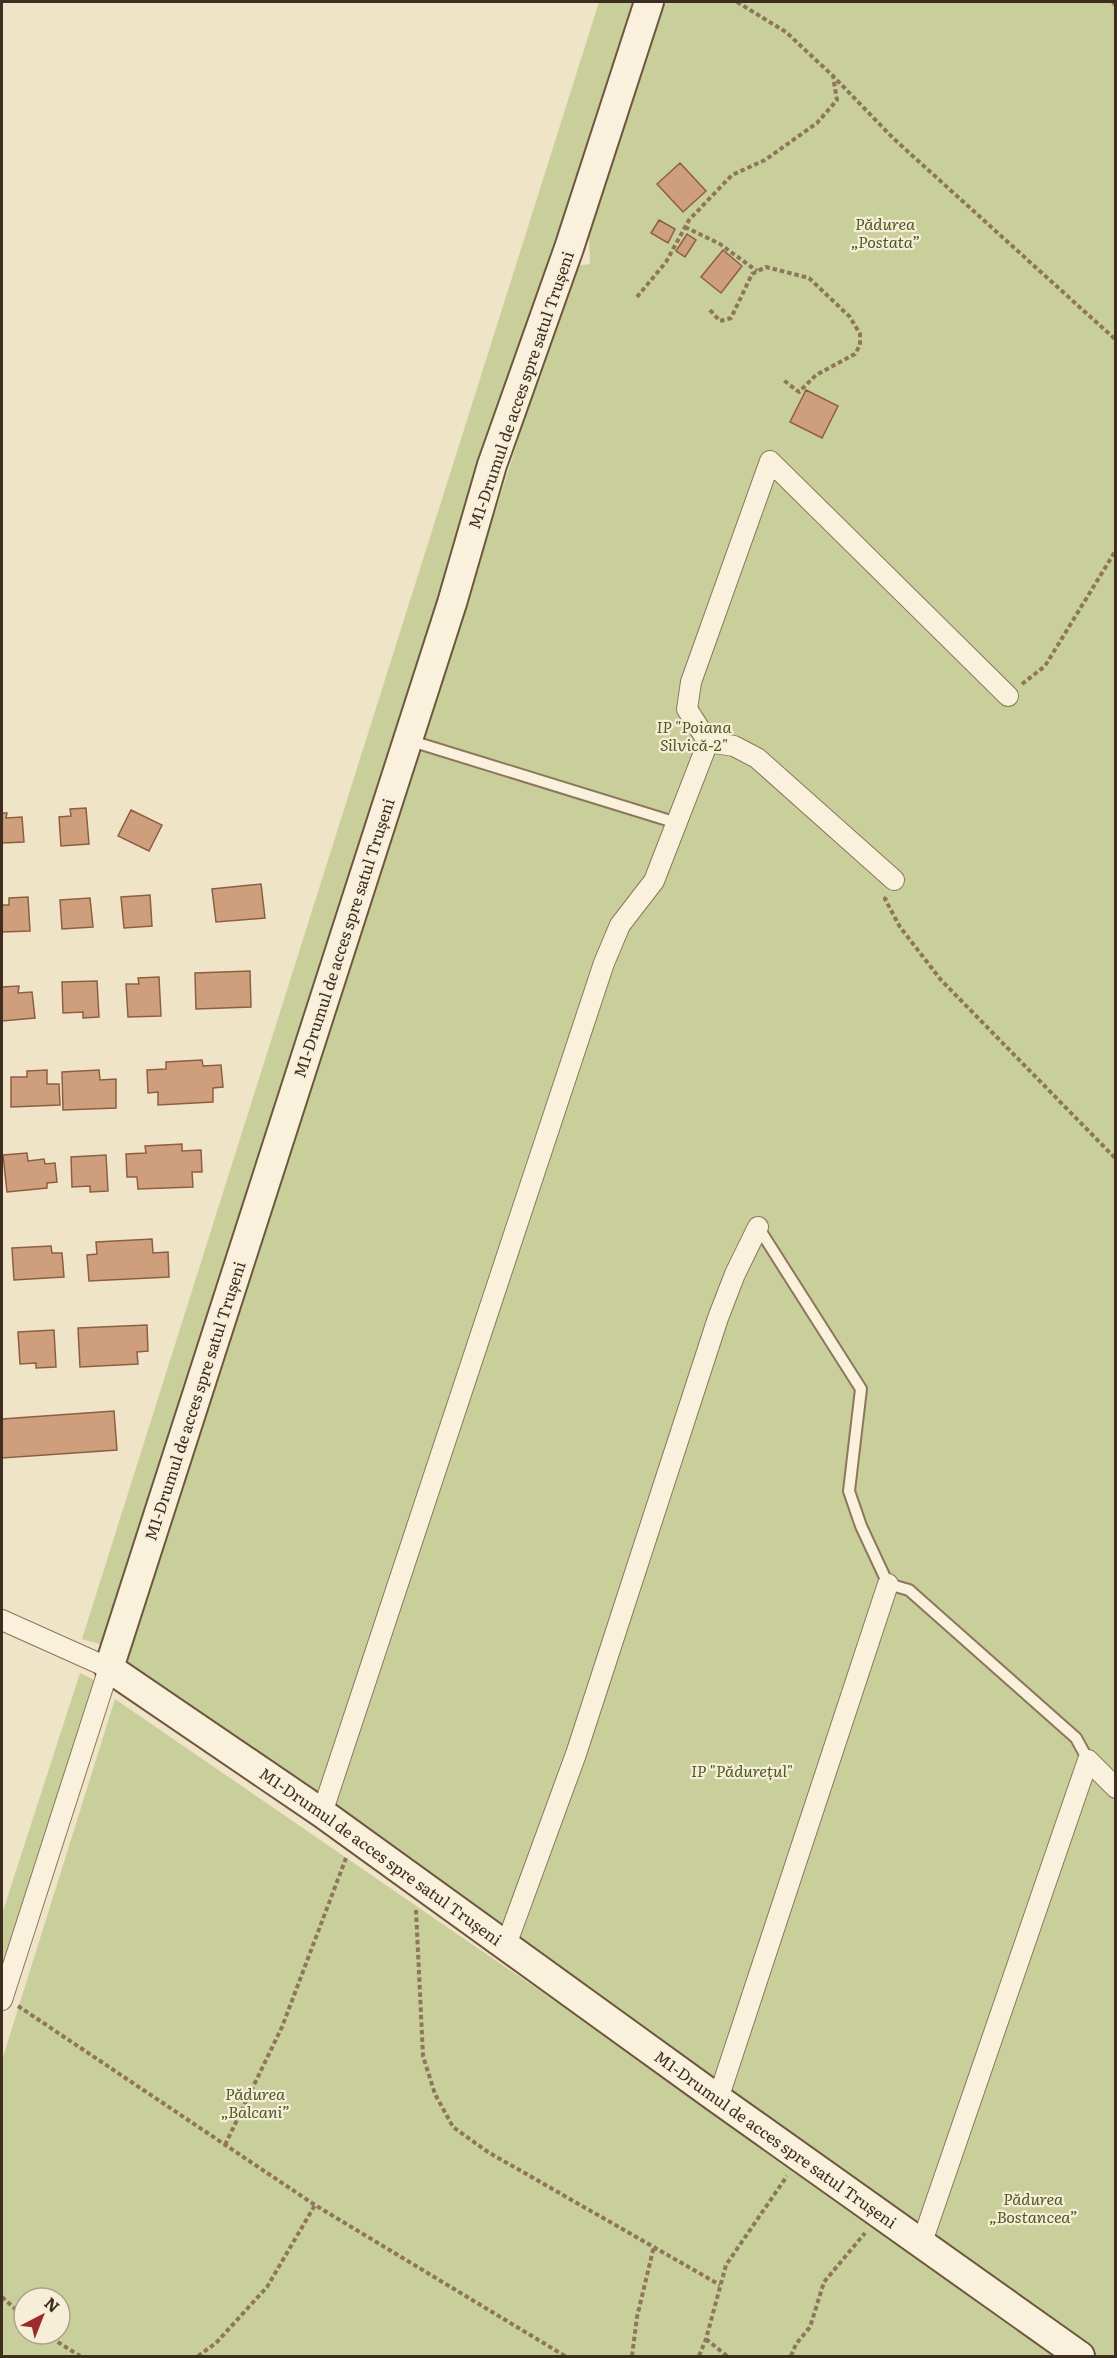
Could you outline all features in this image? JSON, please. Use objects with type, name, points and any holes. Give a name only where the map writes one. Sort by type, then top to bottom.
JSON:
[{"type":"street","name":"M1-Drumul de acces spre satul Trușeni","points":[[649,2],[569,248],[492,465],[453,603],[109,1668],[322,1813],[718,2099],[1080,2356]]},
{"type":"street","points":[[894,880],[757,758],[734,746],[708,742],[687,709],[691,682],[770,460],[1008,696]]},
{"type":"street","points":[[322,1813],[604,963],[621,925],[654,881],[708,742]]},
{"type":"street","points":[[506,1945],[576,1754],[718,1318],[735,1274],[758,1227]]},
{"type":"street","points":[[718,2099],[888,1584]]},
{"type":"street","points":[[2,1620],[109,1668],[2,1998]]},
{"type":"street","points":[[922,2242],[1088,1760],[1114,1784]]},
{"type":"lane","points":[[408,740],[677,823]]},
{"type":"lane","points":[[758,1227],[861,1389],[849,1491],[861,1526],[888,1584],[909,1590],[1076,1738],[1088,1760]]},
{"type":"path","points":[[737,2],[786,32],[832,75],[894,139],[1116,340]]},
{"type":"path","points":[[1113,2],[1116,6]]},
{"type":"path","points":[[637,297],[666,262],[685,227],[732,174],[765,160],[817,123],[837,100],[832,75]]},
{"type":"path","points":[[685,227],[720,243],[757,271]]},
{"type":"path","points":[[710,310],[720,321],[730,318],[752,274],[766,267],[809,278],[850,317],[860,334],[861,345],[855,354],[816,375],[799,392],[782,379]]},
{"type":"path","points":[[1008,696],[1045,666],[1116,550]]},
{"type":"path","points":[[894,880],[885,899],[900,927],[941,980],[1116,1159]]},
{"type":"path","points":[[225,2145],[282,2027],[354,1836]]},
{"type":"path","points":[[414,1879],[423,2056],[435,2094],[453,2127],[488,2152],[720,2285]]},
{"type":"path","points":[[2,1998],[315,2205],[565,2356]]},
{"type":"path","points":[[699,2356],[706,2339],[726,2265],[800,2157]]},
{"type":"path","points":[[198,2356],[216,2343],[267,2288],[315,2205]]},
{"type":"path","points":[[791,2356],[796,2344],[810,2327],[824,2282],[882,2214]]},
{"type":"path","points":[[632,2356],[637,2317],[654,2246]]},
{"type":"path","points":[[706,2339],[727,2356]]},
{"type":"path","points":[[64,2346],[80,2356]]},
{"type":"green space","points":[[599,2],[636,2],[103,1645],[82,1639]]},
{"type":"green space","points":[[660,2],[1115,2],[1115,2356],[1097,2356],[934,2239],[938,2228],[922,2218],[918,2229],[712,2089],[517,1943],[508,1916],[497,1929],[333,1812],[321,1791],[310,1797],[130,1673],[127,1660],[574,266],[590,264],[589,237]]},
{"type":"green space","points":[[80,1673],[98,1682],[2,1978],[2,1914]]},
{"type":"green space","name":"Pădurea „Balcani”","points":[[115,1699],[581,2019],[1053,2356],[2,2356],[2,2060]]},
{"type":"building","points":[[680,163],[706,191],[683,212],[657,184]]},
{"type":"building","points":[[659,220],[675,229],[668,243],[651,233]]},
{"type":"building","points":[[687,234],[696,240],[685,257],[676,251]]},
{"type":"building","points":[[723,250],[742,266],[721,293],[701,277]]},
{"type":"building","points":[[806,390],[838,406],[822,438],[790,422]]},
{"type":"building","points":[[86,808],[89,844],[61,846],[59,817],[71,816],[70,809]]},
{"type":"building","points":[[131,810],[162,825],[149,851],[118,836]]},
{"type":"building","points":[[2,813],[7,813],[6,818],[22,817],[24,842],[2,843]]},
{"type":"building","points":[[261,884],[265,918],[216,922],[212,889]]},
{"type":"building","points":[[150,895],[152,926],[124,928],[121,897]]},
{"type":"building","points":[[28,897],[30,931],[2,932],[2,905],[9,905],[9,898]]},
{"type":"building","points":[[90,898],[93,927],[62,929],[60,900]]},
{"type":"building","points":[[250,971],[251,1007],[196,1009],[195,973]]},
{"type":"building","points":[[159,977],[161,1016],[128,1017],[126,984],[139,984],[138,978]]},
{"type":"building","points":[[97,981],[99,1017],[83,1018],[83,1012],[63,1013],[62,982]]},
{"type":"building","points":[[19,986],[18,993],[32,992],[35,1018],[2,1021],[2,987]]},
{"type":"building","points":[[202,1060],[203,1066],[221,1065],[223,1087],[213,1088],[213,1102],[158,1105],[158,1092],[148,1093],[147,1070],[166,1069],[166,1062]]},
{"type":"building","points":[[47,1070],[47,1084],[59,1084],[60,1105],[11,1107],[11,1077],[27,1077],[27,1071]]},
{"type":"building","points":[[99,1070],[100,1080],[116,1079],[116,1108],[63,1110],[62,1072]]},
{"type":"building","points":[[182,1144],[182,1151],[201,1150],[202,1172],[192,1172],[193,1187],[138,1189],[137,1177],[127,1177],[126,1154],[146,1153],[145,1146]]},
{"type":"building","points":[[27,1153],[28,1161],[44,1159],[45,1164],[55,1163],[57,1182],[47,1183],[47,1188],[7,1192],[3,1155]]},
{"type":"building","points":[[106,1155],[108,1191],[90,1192],[90,1186],[72,1187],[71,1157]]},
{"type":"building","points":[[152,1239],[153,1253],[168,1252],[169,1277],[89,1281],[87,1255],[97,1254],[96,1242]]},
{"type":"building","points":[[51,1246],[52,1253],[62,1253],[64,1277],[14,1280],[12,1248]]},
{"type":"building","points":[[147,1325],[148,1351],[137,1352],[138,1364],[80,1367],[78,1328]]},
{"type":"building","points":[[54,1330],[56,1367],[36,1368],[36,1363],[20,1364],[18,1332]]},
{"type":"building","points":[[114,1411],[117,1450],[2,1458],[2,1419]]},
{"type":"park label","name":"Pădurea „Postata”","points":[[885,233]]},
{"type":"park label","name":"IP \"Poiana Silvică-2\"","points":[[694,736]]},
{"type":"park label","name":"IP \"Pădurețul\"","points":[[742,1771]]},
{"type":"park label","name":"Pădurea „Bostancea”","points":[[1033,2208]]}]
